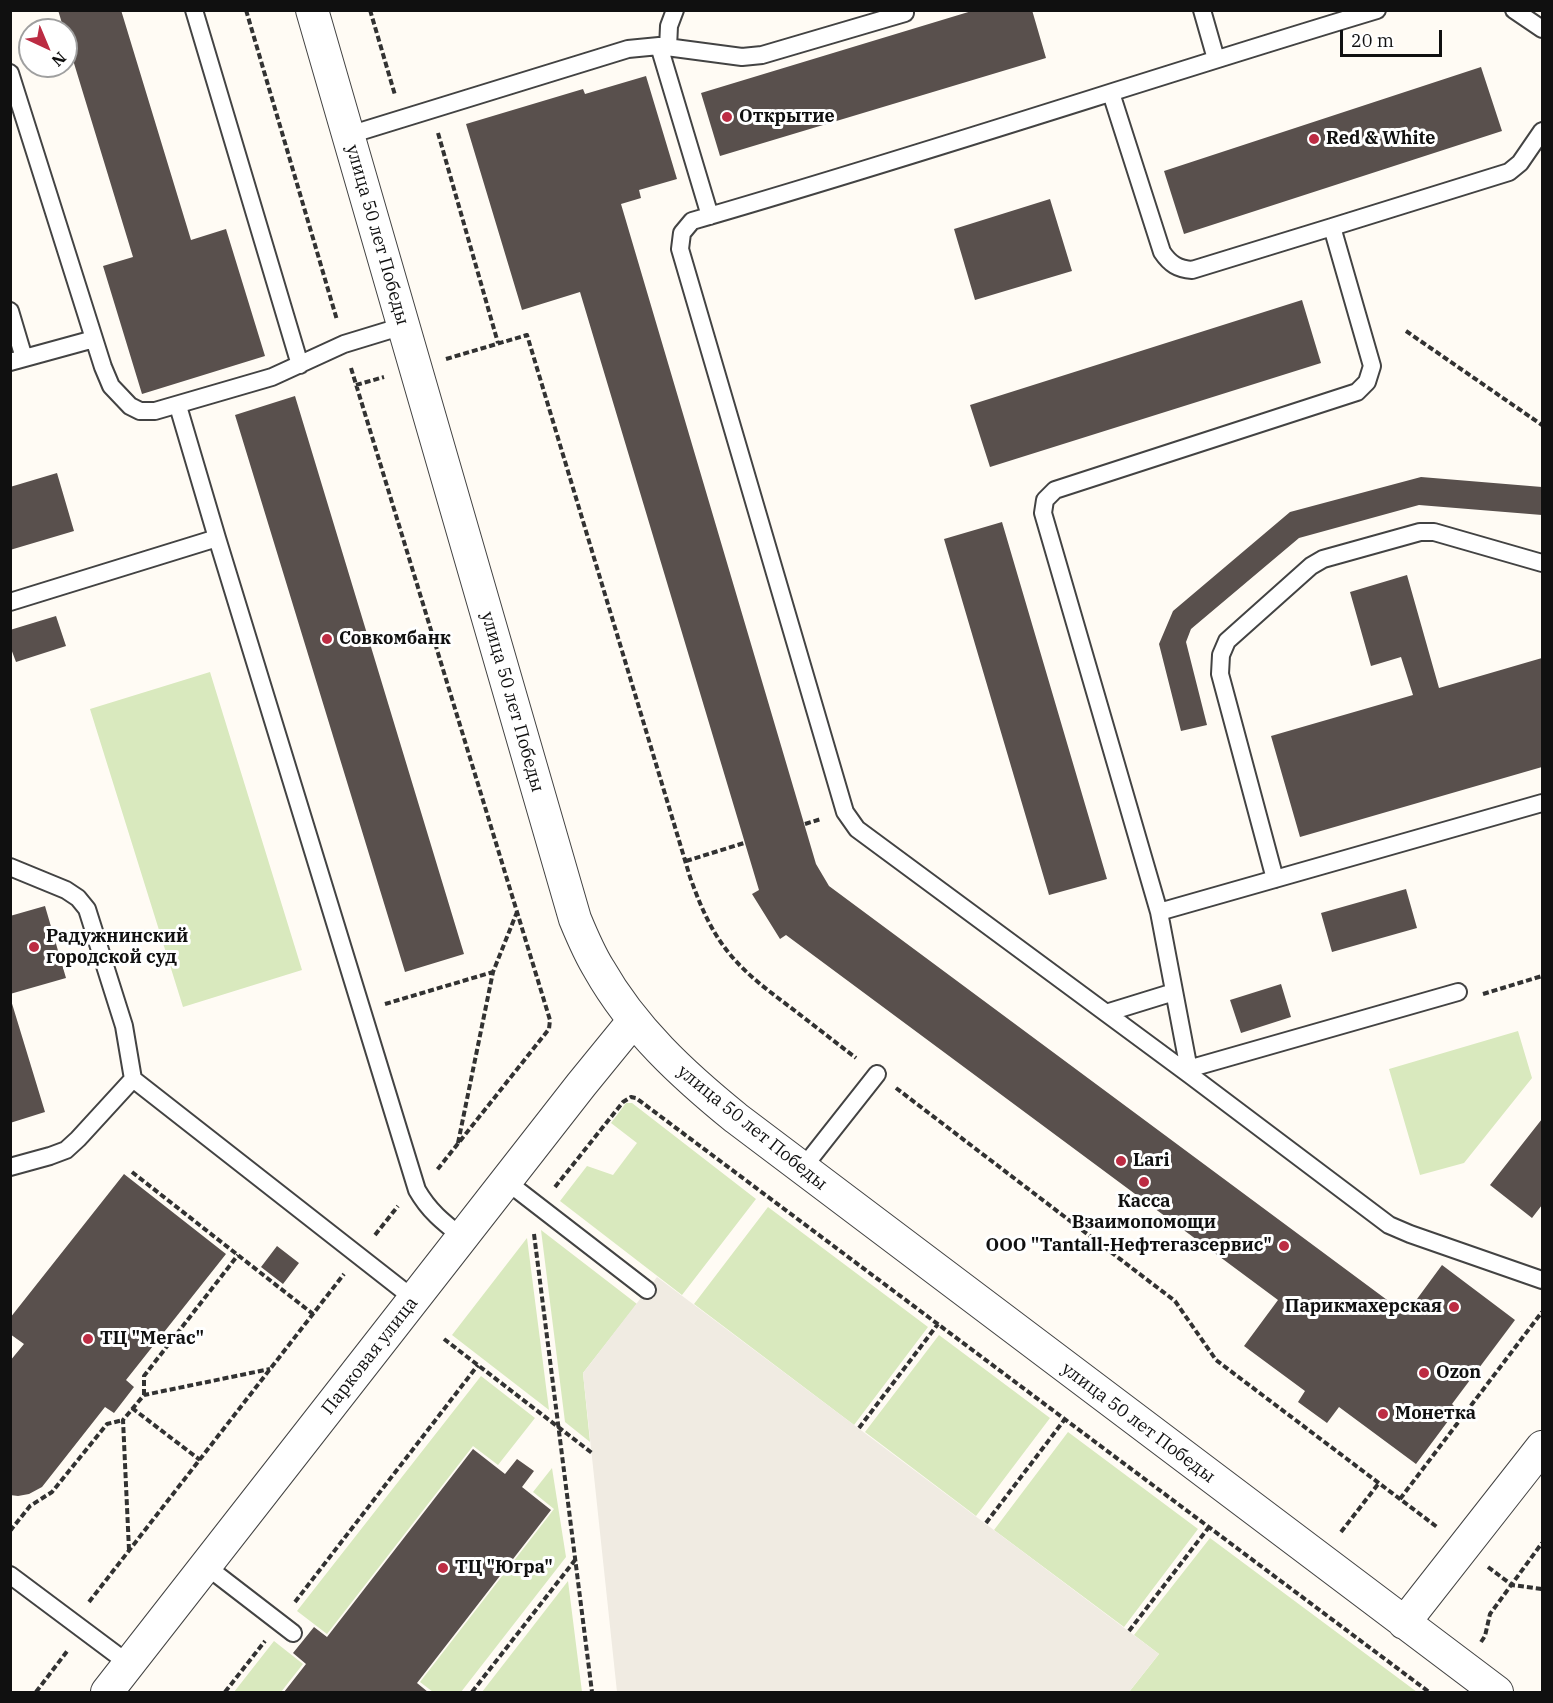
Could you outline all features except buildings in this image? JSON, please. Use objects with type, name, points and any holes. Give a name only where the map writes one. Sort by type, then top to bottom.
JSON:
[{"type":"street","name":"улица 50 лет Победы","points":[[312,10],[575,919],[598,968],[614,994],[675,1066],[704,1092],[802,1169],[1497,1692]]},
{"type":"street","name":"Парковая улица","points":[[107,1692],[634,1020]]},
{"type":"street","points":[[1404,1623],[1542,1447]]},
{"type":"lane","points":[[195,10],[300,365]]},
{"type":"lane","points":[[675,10],[664,47],[710,216]]},
{"type":"lane","points":[[1202,10],[1216,58]]},
{"type":"lane","points":[[1377,10],[692,221],[682,233],[680,249],[845,812],[857,829],[1189,1072],[1389,1225],[1410,1234],[1540,1276]]},
{"type":"lane","points":[[1514,10],[1542,29]]},
{"type":"lane","points":[[349,135],[628,49],[664,47],[742,57],[762,55],[905,13]]},
{"type":"lane","points":[[10,73],[103,367],[111,386],[130,406],[140,411],[155,411],[178,406],[272,377],[344,344],[403,326]]},
{"type":"lane","points":[[1111,93],[1162,252],[1168,262],[1181,269],[1192,270],[1509,172],[1520,163],[1542,131]]},
{"type":"lane","points":[[1189,1072],[1159,912],[1043,513],[1045,500],[1055,490],[1357,392],[1367,382],[1372,366],[1332,227]]},
{"type":"lane","points":[[10,311],[17,360],[93,339]]},
{"type":"lane","points":[[178,406],[417,1190],[426,1206],[462,1237]]},
{"type":"lane","points":[[1275,879],[1220,674],[1221,655],[1227,641],[1311,566],[1323,559],[1419,532],[1434,532],[1542,563]]},
{"type":"lane","points":[[10,602],[217,538]]},
{"type":"lane","points":[[1159,912],[1542,803]]},
{"type":"lane","points":[[10,867],[66,890],[78,898],[87,909],[124,1026],[133,1079],[414,1299]]},
{"type":"lane","points":[[1107,1013],[1174,992]]},
{"type":"lane","points":[[1189,1072],[1458,992]]},
{"type":"lane","points":[[802,1169],[877,1074]]},
{"type":"lane","points":[[10,1167],[66,1150],[133,1079]]},
{"type":"lane","points":[[507,1181],[647,1290]]},
{"type":"lane","points":[[206,1566],[292,1633]]},
{"type":"lane","points":[[10,1575],[129,1664]]},
{"type":"path","points":[[36,1692],[67,1653],[85,1608],[358,1256],[399,1206],[435,1173],[549,1029],[550,1020],[344,344],[246,10]]},
{"type":"path","points":[[370,10],[395,97],[437,130],[498,343],[527,335],[686,861],[700,903],[712,929],[725,948],[759,984],[1175,1301],[1216,1360],[1431,1523]]},
{"type":"path","points":[[1406,332],[1542,425]]},
{"type":"path","points":[[686,861],[744,843]]},
{"type":"path","points":[[458,1143],[493,972],[517,912]]},
{"type":"path","points":[[362,1011],[493,972]]},
{"type":"path","points":[[1458,992],[1475,996],[1542,976]]},
{"type":"path","points":[[592,1692],[532,1218],[622,1102],[631,1097],[636,1098],[1429,1692]]},
{"type":"path","points":[[132,1172],[313,1314]]},
{"type":"path","points":[[144,1395],[144,1376],[238,1255]]},
{"type":"path","points":[[1400,1499],[1542,1312]]},
{"type":"path","points":[[859,1428],[938,1324]]},
{"type":"path","points":[[444,1339],[592,1453]]},
{"type":"path","points":[[225,1692],[478,1365]]},
{"type":"path","points":[[10,1532],[30,1506],[52,1492],[107,1424],[123,1420],[144,1395],[271,1368]]},
{"type":"path","points":[[132,1408],[200,1460]]},
{"type":"path","points":[[986,1523],[1065,1419]]},
{"type":"path","points":[[123,1420],[129,1552]]},
{"type":"path","points":[[1129,1631],[1209,1527]]},
{"type":"path","points":[[1485,1636],[1490,1614],[1542,1543]]},
{"type":"path","points":[[472,1692],[576,1559]]},
{"type":"path","points":[[1512,1585],[1542,1589]]},
{"type":"green space","points":[[210,672],[302,970],[183,1007],[90,709]]},
{"type":"green space","points":[[1518,1031],[1532,1078],[1464,1163],[1420,1175],[1389,1069]]},
{"type":"green space","points":[[626,1103],[632,1103],[756,1199],[682,1295],[560,1201],[587,1166],[613,1175],[637,1143],[611,1123]]},
{"type":"green space","points":[[768,1207],[928,1327],[854,1425],[694,1304]]},
{"type":"green space","points":[[541,1230],[637,1304],[583,1373],[590,1442],[565,1422]]},
{"type":"green space","points":[[527,1238],[549,1410],[452,1335]]},
{"type":"green space","points":[[939,1335],[1050,1418],[976,1516],[865,1432]]},
{"type":"green space","points":[[481,1376],[535,1418],[498,1465],[473,1446],[327,1634],[297,1611]]},
{"type":"green space","points":[[1068,1432],[1198,1529],[1124,1627],[994,1530]]},
{"type":"green space","points":[[552,1468],[566,1557],[461,1692],[433,1692],[420,1682],[554,1509],[533,1492]]},
{"type":"green space","points":[[1210,1538],[1417,1692],[1129,1692],[1159,1654],[1134,1635]]},
{"type":"green space","points":[[568,1581],[582,1692],[482,1692]]},
{"type":"green space","points":[[274,1641],[303,1664],[281,1692],[234,1692]]},
{"type":"shaded area","points":[[657,1277],[1159,1654],[1129,1692],[617,1692],[583,1373]]},
{"type":"place","name":"Открытие","points":[[727,117]]},
{"type":"place","name":"Red & White","points":[[1314,139]]},
{"type":"place","name":"Совкомбанк","points":[[327,639]]},
{"type":"place","name":"Радужнинский городской суд","points":[[34,947]]},
{"type":"place","name":"Lari","points":[[1121,1161]]},
{"type":"place","name":"Касса Взаимопомощи","points":[[1144,1182]]},
{"type":"place","name":"ООО \"Tantall-Нефтегазсервис\"","points":[[1284,1246]]},
{"type":"place","name":"Парикмахерская","points":[[1454,1307]]},
{"type":"place","name":"ТЦ \"Мегас\"","points":[[88,1339]]},
{"type":"place","name":"Ozon","points":[[1424,1373]]},
{"type":"place","name":"Монетка","points":[[1383,1414]]},
{"type":"place","name":"ТЦ \"Югра\"","points":[[443,1568]]}]
